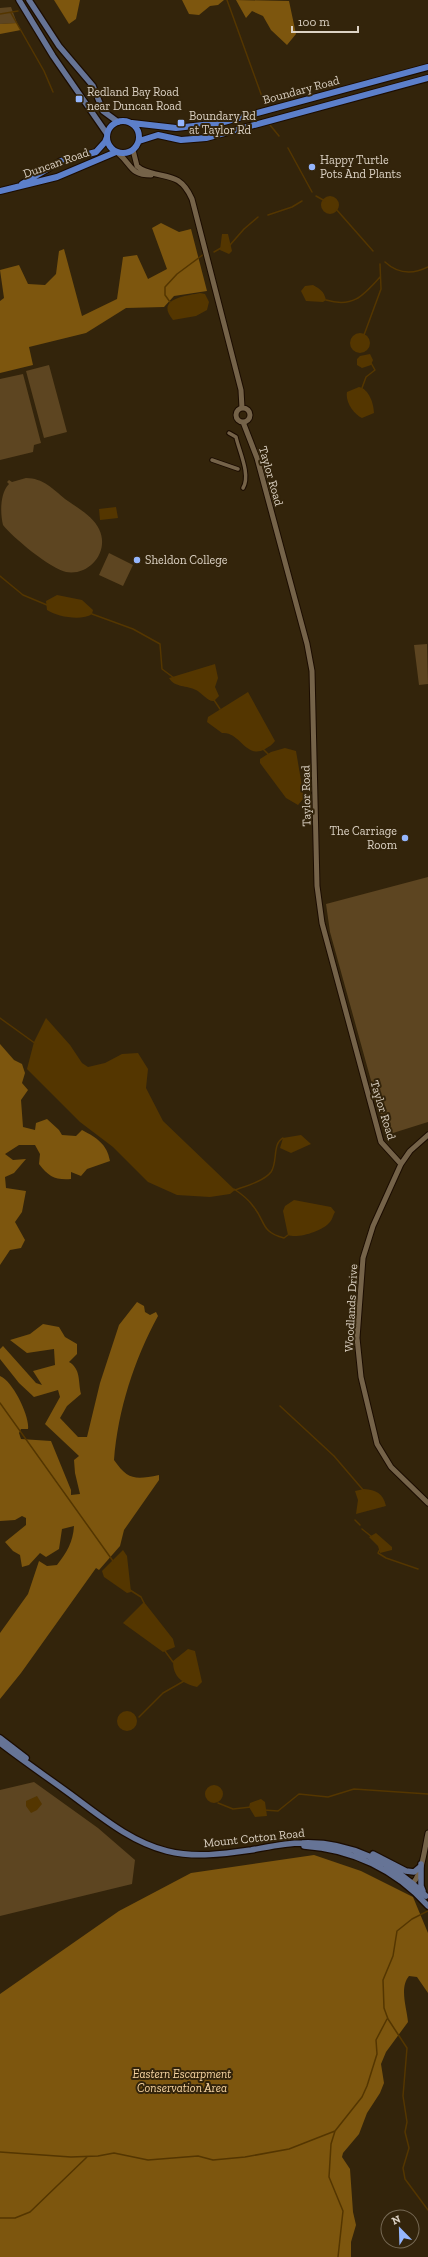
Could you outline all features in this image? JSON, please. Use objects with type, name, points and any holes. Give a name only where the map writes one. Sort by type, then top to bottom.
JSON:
[{"type":"highway","name":"Boundary Road","points":[[132,123],[176,128],[220,123],[428,67]]},
{"type":"highway","name":"Boundary Road","points":[[139,141],[158,135],[189,141],[206,138],[428,78]]},
{"type":"highway","points":[[118,122],[132,123],[139,133],[139,141],[133,150],[118,153],[109,146],[107,135],[111,126],[118,122]]},
{"type":"highway","name":"Duncan Road","points":[[1,191],[20,185],[66,159],[88,156],[96,152],[105,142],[107,135]]},
{"type":"highway","name":"Duncan Road","points":[[1,191],[58,177],[118,153]]},
{"type":"main road","points":[[19,0],[53,56],[107,135]]},
{"type":"main road","points":[[29,0],[59,46],[93,86],[103,111],[118,122]]},
{"type":"main road","name":"Mount Cotton Road","points":[[0,1738],[56,1781],[64,1790]]},
{"type":"main road","name":"Mount Cotton Road","points":[[0,1744],[131,1837],[168,1851],[189,1855],[212,1855],[280,1845],[320,1843],[353,1850],[384,1863],[427,1896]]},
{"type":"main road","points":[[280,1845],[319,1848],[348,1854],[375,1865],[403,1883],[428,1906]]},
{"type":"main road","points":[[353,1850],[376,1855],[406,1872],[414,1872],[421,1864]]},
{"type":"main road","points":[[421,1864],[412,1883],[428,1902]]},
{"type":"main road","points":[[421,1864],[421,1886],[427,1896]]},
{"type":"street","points":[[133,150],[137,166],[141,169],[172,176],[184,185],[192,199],[241,390],[242,408]]},
{"type":"street","points":[[118,153],[137,174],[172,176]]},
{"type":"street","points":[[242,408],[248,411],[250,416],[248,420],[243,422],[237,420],[236,415],[238,410],[242,408]]},
{"type":"street","name":"Taylor Road","points":[[243,422],[257,458],[307,644],[312,671],[318,886],[322,922],[381,1142],[401,1164]]},
{"type":"street","points":[[229,433],[236,437],[246,479],[243,488]]},
{"type":"street","points":[[212,460],[238,469]]},
{"type":"street","name":"Woodlands Drive","points":[[428,1135],[410,1151],[401,1164],[373,1226],[364,1258],[357,1338],[358,1356],[376,1444],[391,1468],[428,1503]]},
{"type":"street","points":[[421,1864],[428,1833]]},
{"type":"street","points":[[403,1883],[412,1883]]},
{"type":"shaded area","points":[[11,7],[17,23],[0,24],[0,8]]},
{"type":"shaded area","points":[[330,196],[336,199],[339,205],[336,211],[330,214],[324,211],[321,205],[324,199]]},
{"type":"shaded area","points":[[222,234],[228,234],[232,251],[229,254],[220,250]]},
{"type":"shaded area","points":[[313,285],[324,294],[326,300],[323,302],[306,301],[301,291],[305,286]]},
{"type":"shaded area","points":[[200,293],[205,294],[209,302],[207,310],[196,316],[173,320],[168,313],[170,303],[180,297]]},
{"type":"shaded area","points":[[360,333],[367,336],[370,343],[367,350],[360,353],[353,350],[350,343],[353,336]]},
{"type":"shaded area","points":[[370,354],[373,360],[371,365],[362,368],[357,365],[357,359],[360,356]]},
{"type":"shaded area","points":[[49,365],[67,432],[44,438],[26,371]]},
{"type":"shaded area","points":[[23,374],[41,443],[34,445],[33,452],[0,460],[0,379]]},
{"type":"shaded area","points":[[359,387],[366,391],[372,401],[374,409],[374,413],[362,418],[356,414],[347,400],[347,392]]},
{"type":"shaded area","points":[[32,478],[43,482],[84,512],[96,524],[102,537],[102,546],[96,560],[90,566],[75,572],[59,570],[32,552],[3,525],[1,515],[2,498],[9,484],[7,482],[9,480],[12,482]]},
{"type":"shaded area","points":[[116,507],[118,518],[100,520],[99,509]]},
{"type":"shaded area","points":[[109,553],[133,565],[123,586],[99,575]]},
{"type":"shaded area","points":[[57,595],[82,600],[93,610],[92,614],[76,618],[57,615],[47,610],[46,601]]},
{"type":"shaded area","points":[[427,644],[428,684],[419,685],[414,645]]},
{"type":"shaded area","points":[[215,664],[218,678],[215,687],[219,696],[214,701],[207,699],[193,688],[174,683],[169,678]]},
{"type":"shaded area","points":[[248,692],[275,741],[265,749],[258,751],[253,751],[234,736],[222,733],[207,722],[208,717]]},
{"type":"shaded area","points":[[285,748],[296,751],[304,798],[298,805],[286,798],[260,763],[260,759],[271,752]]},
{"type":"shaded area","points":[[428,877],[428,1122],[393,1133],[383,1124],[330,932],[326,904]]},
{"type":"shaded area","points":[[46,1018],[70,1045],[82,1063],[88,1067],[105,1063],[122,1054],[138,1053],[148,1069],[146,1088],[163,1121],[235,1190],[230,1194],[210,1197],[177,1195],[148,1182],[113,1147],[80,1122],[27,1069],[34,1042]]},
{"type":"shaded area","points":[[301,1135],[311,1144],[291,1153],[280,1148],[283,1138]]},
{"type":"shaded area","points":[[294,1200],[331,1207],[335,1212],[330,1222],[321,1229],[310,1234],[298,1236],[288,1235],[283,1211],[285,1206]]},
{"type":"shaded area","points":[[364,1489],[375,1491],[381,1495],[386,1506],[356,1514],[358,1500],[355,1491]]},
{"type":"shaded area","points":[[376,1533],[392,1547],[392,1550],[380,1553],[378,1546],[369,1537]]},
{"type":"shaded area","points":[[123,1550],[127,1556],[131,1592],[127,1593],[104,1577],[102,1571]]},
{"type":"shaded area","points":[[144,1602],[173,1639],[175,1647],[163,1652],[123,1623]]},
{"type":"shaded area","points":[[188,1649],[195,1651],[202,1682],[197,1687],[187,1684],[179,1678],[173,1667],[173,1661]]},
{"type":"shaded area","points":[[123,1711],[131,1711],[137,1717],[137,1725],[131,1731],[123,1731],[117,1725],[117,1717]]},
{"type":"shaded area","points":[[34,1782],[98,1828],[135,1860],[132,1884],[0,1916],[0,1790]]},
{"type":"shaded area","points":[[214,1785],[220,1788],[223,1794],[220,1800],[214,1803],[208,1800],[205,1794],[208,1788]]},
{"type":"shaded area","points":[[37,1796],[42,1804],[37,1810],[31,1813],[26,1806],[26,1801]]},
{"type":"shaded area","points":[[261,1799],[265,1802],[267,1816],[255,1817],[249,1807],[250,1803]]},
{"type":"green space","points":[[54,0],[80,0],[76,19],[69,24]]},
{"type":"green space","points":[[182,0],[224,0],[218,5],[210,6],[199,15],[189,14]]},
{"type":"green space","points":[[236,0],[289,1],[296,34],[287,45],[271,30],[263,16],[252,11],[246,18]]},
{"type":"green space","points":[[17,23],[21,30],[0,34],[0,24]]},
{"type":"green space","points":[[161,223],[179,232],[191,229],[207,291],[174,296],[164,307],[126,308],[86,333],[29,347],[33,365],[0,373],[0,301],[4,298],[0,270],[19,265],[28,284],[45,285],[56,274],[59,251],[64,249],[82,316],[117,299],[123,257],[137,255],[148,279],[167,269],[152,228]]},
{"type":"green space","points":[[0,1044],[14,1060],[22,1064],[25,1073],[22,1083],[28,1090],[21,1100],[23,1127],[35,1130],[36,1123],[47,1119],[59,1130],[62,1135],[76,1136],[82,1130],[104,1146],[109,1155],[110,1161],[87,1169],[81,1176],[71,1172],[71,1179],[61,1179],[49,1175],[39,1164],[40,1154],[35,1145],[19,1145],[5,1154],[13,1160],[26,1159],[14,1173],[5,1177],[6,1188],[26,1191],[22,1212],[15,1222],[25,1240],[21,1248],[10,1250],[0,1265]]},
{"type":"green space","points":[[137,1302],[144,1306],[145,1312],[150,1315],[156,1312],[158,1316],[149,1333],[128,1386],[119,1423],[114,1460],[128,1475],[144,1478],[159,1475],[159,1480],[124,1530],[120,1546],[99,1570],[96,1568],[21,1673],[0,1699],[0,1633],[28,1594],[39,1561],[47,1566],[57,1565],[69,1547],[74,1526],[62,1529],[59,1549],[46,1557],[40,1553],[29,1565],[22,1567],[20,1555],[13,1551],[5,1542],[26,1525],[26,1518],[22,1516],[15,1520],[0,1521],[0,1376],[5,1379],[15,1392],[20,1400],[26,1416],[28,1429],[21,1429],[19,1433],[21,1439],[51,1441],[71,1490],[71,1495],[80,1494],[75,1473],[74,1460],[79,1456],[45,1424],[60,1397],[58,1390],[34,1397],[19,1383],[0,1359],[0,1349],[3,1346],[36,1383],[42,1385],[33,1371],[55,1365],[54,1349],[27,1353],[10,1340],[30,1334],[43,1324],[59,1327],[65,1337],[77,1344],[77,1354],[69,1362],[76,1368],[81,1394],[67,1406],[60,1418],[78,1437],[87,1437],[100,1383],[119,1325]]},
{"type":"green space","name":"Eastern Escarpment Conservation Area","points":[[314,1855],[361,1871],[413,1897],[428,1933],[428,1993],[417,1977],[409,1976],[404,1986],[404,1998],[408,2022],[386,2052],[381,2064],[384,2083],[380,2093],[367,2113],[359,2134],[343,2153],[342,2157],[350,2169],[353,2212],[356,2225],[351,2242],[351,2257],[0,2257],[0,1994],[119,1911],[191,1873]]},
{"type":"waterway","points":[[227,0],[265,105]]},
{"type":"waterway","points":[[0,14],[18,11]]},
{"type":"waterway","points":[[11,13],[44,71],[53,92]]},
{"type":"waterway","points":[[270,125],[279,136]]},
{"type":"waterway","points":[[288,148],[312,192]]},
{"type":"waterway","points":[[316,196],[325,201]]},
{"type":"waterway","points":[[268,215],[292,207],[302,201]]},
{"type":"waterway","points":[[336,209],[373,251]]},
{"type":"waterway","points":[[230,245],[244,229],[258,217]]},
{"type":"waterway","points":[[214,252],[221,248]]},
{"type":"waterway","points":[[170,302],[165,295],[165,287],[177,274],[204,254]]},
{"type":"waterway","points":[[385,262],[395,269],[405,272],[422,270],[428,267]]},
{"type":"waterway","points":[[364,335],[381,289],[380,264]]},
{"type":"waterway","points":[[326,300],[343,302],[357,299],[363,295],[380,277]]},
{"type":"waterway","points":[[362,388],[366,377],[375,370],[371,363]]},
{"type":"waterway","points":[[0,576],[23,595],[47,605]]},
{"type":"waterway","points":[[92,614],[133,629],[160,644],[162,669],[174,678]]},
{"type":"waterway","points":[[214,700],[220,709]]},
{"type":"waterway","points":[[262,748],[268,754]]},
{"type":"waterway","points":[[0,1018],[36,1044]]},
{"type":"waterway","points":[[235,1190],[259,1181],[271,1172],[277,1144],[283,1138]]},
{"type":"waterway","points":[[234,1189],[257,1211],[264,1225],[271,1233],[284,1238],[288,1235]]},
{"type":"waterway","points":[[0,1403],[113,1561]]},
{"type":"waterway","points":[[280,1406],[334,1456],[364,1491]]},
{"type":"waterway","points":[[355,1520],[360,1525]]},
{"type":"waterway","points":[[362,1529],[372,1537]]},
{"type":"waterway","points":[[380,1549],[378,1553],[386,1558],[418,1569]]},
{"type":"waterway","points":[[130,1590],[141,1597],[144,1603]]},
{"type":"waterway","points":[[165,1651],[173,1662]]},
{"type":"waterway","points":[[139,1717],[163,1693],[184,1681]]},
{"type":"waterway","points":[[264,1810],[278,1811],[299,1794],[328,1797],[354,1789],[428,1794]]},
{"type":"waterway","points":[[218,1803],[233,1809],[251,1807]]},
{"type":"waterway","points":[[428,1911],[412,1919],[397,1931],[393,1956],[383,1980],[384,2008],[388,2019],[407,2048],[403,2096],[407,2122],[405,2132],[409,2148],[403,2168],[405,2179],[428,2210]]},
{"type":"waterway","points":[[338,2257],[343,2211],[329,2177],[331,2144],[335,2131],[362,2097],[367,2086],[377,2054],[376,2040],[387,2019]]},
{"type":"waterway","points":[[0,2152],[71,2157],[98,2156],[114,2153],[148,2160],[198,2156],[213,2160],[245,2157],[289,2149],[335,2131]]},
{"type":"waterway","points":[[0,2218],[15,2218],[30,2212],[87,2157]]},
{"type":"place","name":"Redland Bay Road near Duncan Road","points":[[79,99]]},
{"type":"place","name":"Boundary Rd at Taylor Rd","points":[[181,123]]},
{"type":"place","name":"Happy Turtle Pots And Plants","points":[[312,167]]},
{"type":"place","name":"Sheldon College","points":[[137,560]]},
{"type":"place","name":"The Carriage Room","points":[[405,838]]}]
